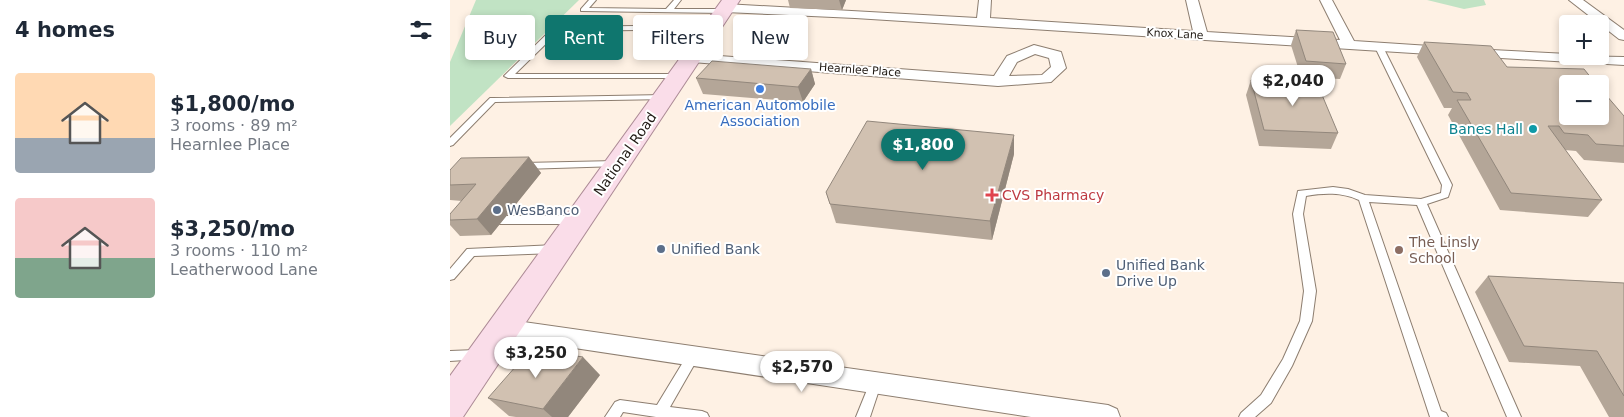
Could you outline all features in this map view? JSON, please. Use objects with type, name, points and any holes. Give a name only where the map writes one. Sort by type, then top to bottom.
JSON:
[{"type":"main road","name":"National Road","points":[[450,405],[723,12]]},
{"type":"street","points":[[855,14],[861,0]]},
{"type":"street","points":[[983,22],[985,0]]},
{"type":"street","points":[[1192,0],[1201,36]]},
{"type":"street","points":[[1326,0],[1349,44]]},
{"type":"street","points":[[1575,0],[1624,36]]},
{"type":"street","name":"Knox Lane","points":[[723,12],[855,14],[1624,61]]},
{"type":"street","name":"Hearnlee Place","points":[[686,67],[998,81]]},
{"type":"street","points":[[493,342],[692,358],[1108,417]]},
{"type":"lane","points":[[593,0],[583,10],[723,12]]},
{"type":"lane","points":[[668,11],[678,0]]},
{"type":"lane","points":[[686,67],[508,76],[557,29],[723,12]]},
{"type":"lane","points":[[1246,417],[1266,399],[1288,362],[1306,321],[1310,291],[1298,214],[1301,193],[1319,190],[1350,191],[1363,198],[1421,202],[1445,195],[1447,185],[1379,47]]},
{"type":"lane","points":[[450,143],[493,100],[665,97]]},
{"type":"lane","points":[[510,166],[618,164]]},
{"type":"lane","points":[[1363,198],[1436,416],[1441,417]]},
{"type":"lane","points":[[1421,202],[1514,417]]},
{"type":"lane","points":[[481,220],[579,220]]},
{"type":"lane","points":[[450,276],[471,252],[558,249]]},
{"type":"lane","points":[[450,356],[493,342]]},
{"type":"lane","points":[[660,411],[692,358]]},
{"type":"lane","points":[[863,417],[875,384]]},
{"type":"lane","points":[[612,417],[620,406],[701,417]]},
{"type":"green space","points":[[476,0],[579,0],[564,15],[545,15],[545,33],[535,43],[535,15],[470,15]]},
{"type":"green space","points":[[1427,0],[1484,0],[1486,5],[1464,9]]},
{"type":"green space","points":[[465,26],[465,60],[518,60],[450,126],[450,62]]},
{"type":"building","points":[[1296,30],[1333,32],[1346,64],[1306,61]]},
{"type":"building","name":"Banes Hall","points":[[1424,42],[1491,46],[1507,67],[1584,69],[1589,75],[1559,75],[1559,125],[1609,125],[1609,98],[1624,116],[1624,146],[1596,144],[1588,135],[1564,133],[1559,126],[1548,126],[1602,200],[1511,193],[1457,100],[1471,100],[1467,93],[1453,92]]},
{"type":"building","points":[[712,61],[811,69],[798,87],[696,78]]},
{"type":"building","points":[[1251,80],[1317,83],[1338,133],[1264,130]]},
{"type":"building","name":"CVS Pharmacy","points":[[867,121],[1014,135],[990,221],[830,204],[826,192]]},
{"type":"building","points":[[529,157],[477,219],[450,220],[450,214],[476,184],[450,185],[450,170],[461,158]]},
{"type":"building","points":[[1488,276],[1624,283],[1624,396],[1597,351],[1524,346]]},
{"type":"building","points":[[531,349],[583,357],[543,409],[488,398]]},
{"type":"place","name":"American Automobile Association","points":[[760,89]]},
{"type":"place","name":"Banes Hall","points":[[1533,129]]},
{"type":"place","name":"CVS Pharmacy","points":[[992,195]]},
{"type":"place","name":"WesBanco","points":[[497,210]]},
{"type":"place","name":"Unified Bank","points":[[661,249]]},
{"type":"place","name":"The Linsly School","points":[[1399,250]]},
{"type":"place","name":"Unified Bank Drive Up","points":[[1106,273]]}]
